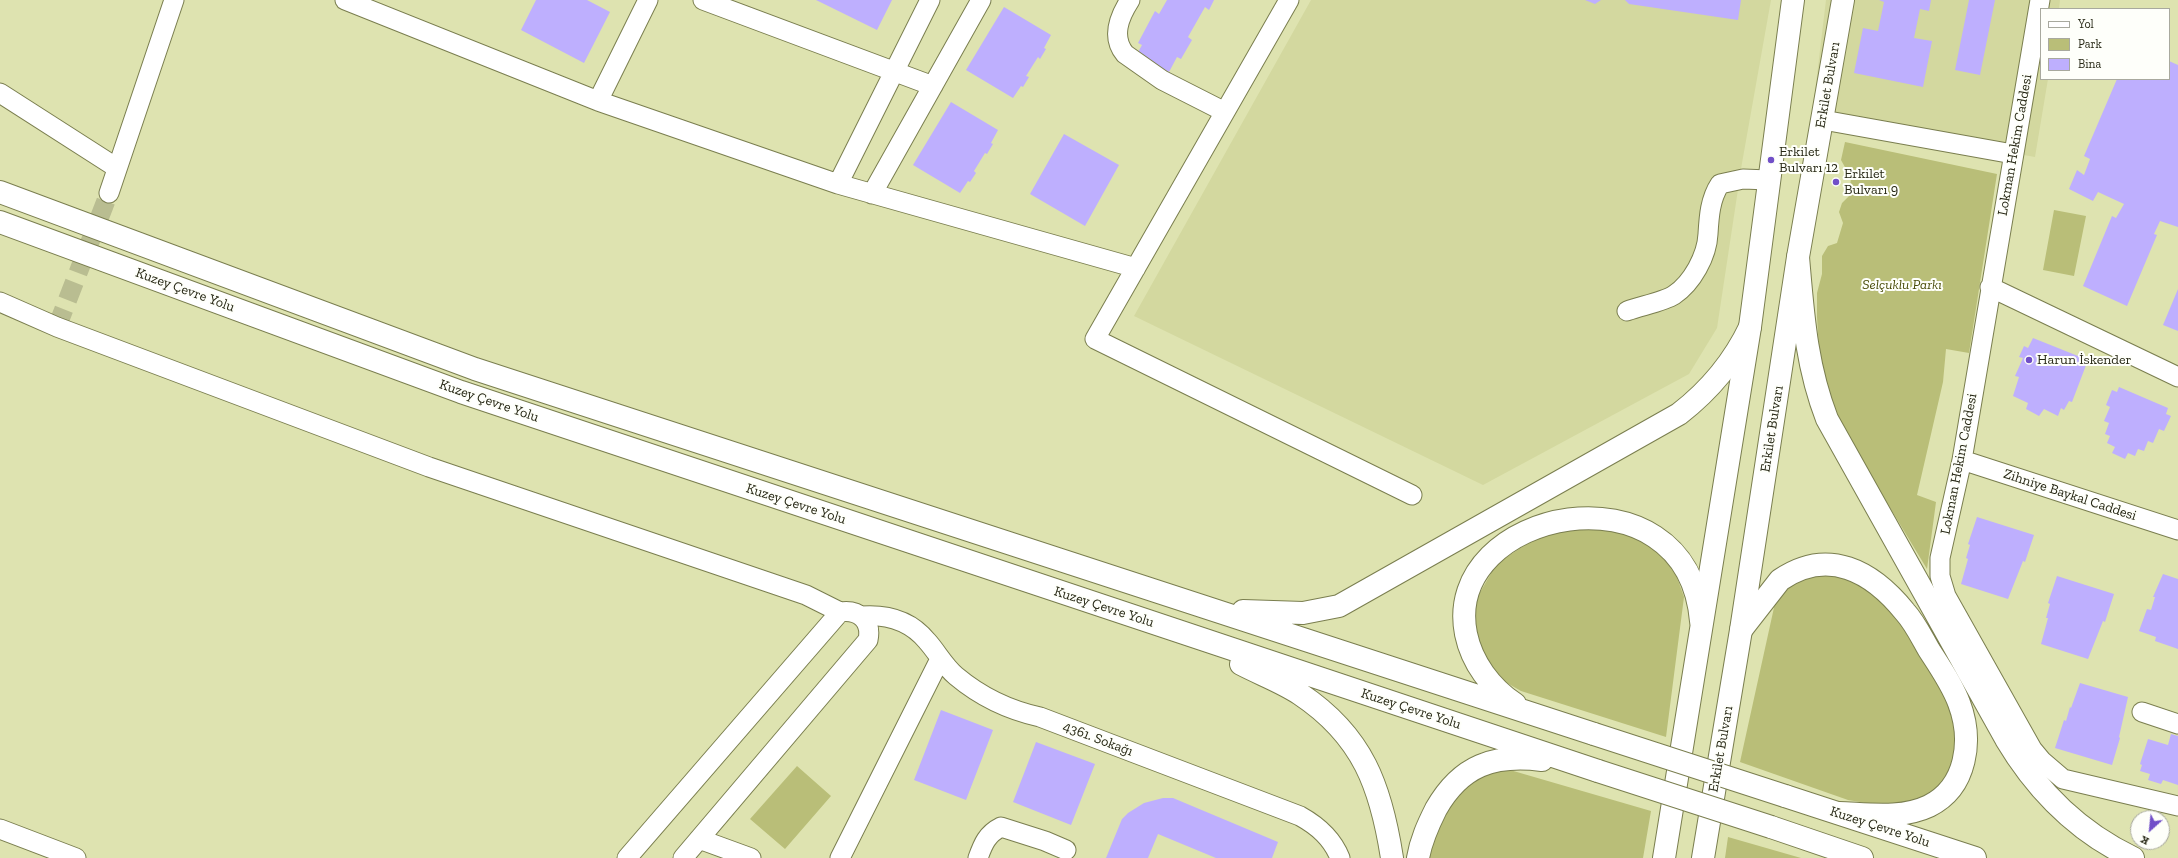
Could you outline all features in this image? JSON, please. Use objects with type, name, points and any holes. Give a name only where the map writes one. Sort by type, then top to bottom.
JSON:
[{"type":"main road","points":[[1664,858],[1701,621],[1750,327],[1793,0]]},
{"type":"main road","name":"Erkilet Bulvarı","points":[[1703,858],[1741,630],[1798,256],[1843,0]]},
{"type":"main road","name":"Kuzey Çevre Yolu","points":[[0,192],[475,369],[1975,858]]},
{"type":"main road","name":"Kuzey Çevre Yolu","points":[[0,222],[461,392],[1598,771]]},
{"type":"main road","points":[[1798,256],[1805,337],[1812,373],[1827,418],[2006,739],[2026,770],[2053,803],[2071,819],[2103,841],[2133,858]]},
{"type":"main road","points":[[1219,611],[1303,613],[1339,606],[1679,414],[1700,397],[1722,374],[1736,354],[1750,327]]},
{"type":"main road","points":[[1534,714],[1509,700],[1488,680],[1469,648],[1465,629],[1466,603],[1475,577],[1482,566],[1496,550],[1515,536],[1541,526],[1575,519],[1614,520],[1644,529],[1665,543],[1688,573],[1698,596],[1701,621]]},
{"type":"main road","points":[[1741,630],[1780,580],[1788,574],[1806,567],[1820,565],[1843,566],[1873,580],[1907,613],[1952,688],[1964,715],[1966,743],[1962,769],[1947,792],[1928,806],[1901,815],[1839,813]]},
{"type":"main road","points":[[1160,626],[1286,686],[1324,712],[1352,744],[1370,772],[1381,802],[1392,858]]},
{"type":"main road","points":[[1418,858],[1425,831],[1444,796],[1459,778],[1483,763],[1508,758],[1555,761],[1598,771],[1862,858]]},
{"type":"main road","points":[[1822,845],[1848,858]]},
{"type":"street","points":[[109,193],[174,0]]},
{"type":"street","points":[[598,101],[648,0]]},
{"type":"street","points":[[702,0],[932,86]]},
{"type":"street","points":[[838,184],[930,0]]},
{"type":"street","points":[[872,194],[981,0]]},
{"type":"street","points":[[1130,0],[1117,29],[1122,50],[1125,54],[1162,80],[1225,112]]},
{"type":"street","points":[[1289,0],[1095,339],[1412,495]]},
{"type":"street","name":"Lokman Hekim Caddesi","points":[[2040,0],[1990,287],[1962,460],[1940,558],[1942,586],[1946,596],[2032,748],[2042,761],[2063,779],[2178,806]]},
{"type":"street","points":[[349,1],[598,101],[838,184],[1136,268]]},
{"type":"street","points":[[0,93],[117,168]]},
{"type":"street","points":[[1822,120],[2013,154]]},
{"type":"street","points":[[1627,311],[1673,295],[1688,281],[1702,258],[1708,236],[1708,221],[1711,204],[1715,192],[1720,184],[1743,179],[1769,180]]},
{"type":"street","points":[[1990,287],[2178,377]]},
{"type":"street","name":"4361. Sokağı","points":[[0,302],[57,327],[429,467],[806,595],[840,612],[855,613],[861,616],[886,616],[909,625],[927,640],[940,659],[970,687],[1003,706],[1040,717],[1300,816],[1322,831],[1331,841],[1340,858]]},
{"type":"street","name":"Zihniye Baykal Caddesi","points":[[1962,460],[2178,530]]},
{"type":"street","points":[[628,858],[840,612]]},
{"type":"street","points":[[683,858],[868,640],[868,627],[861,616]]},
{"type":"street","points":[[840,858],[940,659]]},
{"type":"street","points":[[2142,712],[2178,724]]},
{"type":"street","points":[[978,858],[985,839],[991,832],[1001,827],[1045,841],[1066,850]]},
{"type":"street","points":[[0,829],[76,858]]},
{"type":"street","points":[[699,839],[751,858]]},
{"type":"shaded area","points":[[1311,0],[1771,0],[1742,163],[1717,328],[1689,374],[1483,485],[1134,316]]},
{"type":"shaded area","points":[[1826,0],[2060,0],[2059,8],[2040,8],[2040,80],[2048,80],[2035,157],[1812,117]]},
{"type":"green space","name":"Selçuklu Parkı","points":[[1845,142],[1997,174],[1969,353],[1946,349],[1943,382],[1917,495],[1936,502],[1927,569],[1831,410],[1821,385],[1817,293],[1822,274],[1822,256],[1828,246],[1837,243],[1843,223],[1839,212],[1842,203],[1849,196],[1851,178],[1841,160]]},
{"type":"green space","points":[[2054,210],[2086,216],[2074,276],[2043,270]]},
{"type":"green space","points":[[1584,527],[1637,535],[1673,566],[1684,597],[1666,737],[1521,691],[1500,679],[1492,670],[1475,637],[1475,601],[1497,563],[1538,537]]},
{"type":"green space","points":[[1823,572],[1860,580],[1911,631],[1953,712],[1957,755],[1939,790],[1902,809],[1848,800],[1740,762],[1775,603],[1791,586]]},
{"type":"green space","points":[[797,766],[831,796],[785,849],[750,819]]},
{"type":"green space","points":[[1510,770],[1651,811],[1643,858],[1427,858],[1438,827],[1446,812],[1465,788],[1478,779],[1493,773]]},
{"type":"green space","points":[[1728,837],[1801,858],[1725,858]]},
{"type":"building","points":[[536,0],[587,0],[610,12],[584,63],[521,30]]},
{"type":"building","points":[[816,0],[892,0],[877,30]]},
{"type":"building","points":[[1167,0],[1214,0],[1209,10],[1205,7],[1188,37],[1192,40],[1181,59],[1177,57],[1169,72],[1137,54],[1142,45],[1138,43],[1155,11],[1159,14]]},
{"type":"building","points":[[1585,0],[1601,0],[1595,4]]},
{"type":"building","points":[[1625,0],[1741,0],[1738,20],[1629,4]]},
{"type":"building","points":[[1879,0],[1931,0],[1929,11],[1920,9],[1914,38],[1932,41],[1923,87],[1854,73],[1863,28],[1878,31],[1884,2]]},
{"type":"building","points":[[1969,0],[1995,0],[1980,75],[1955,70]]},
{"type":"building","points":[[1004,7],[1051,35],[1044,48],[1046,49],[1040,59],[1038,57],[1026,76],[1029,77],[1023,87],[1021,86],[1013,98],[966,70]]},
{"type":"building","points":[[2170,61],[2178,65],[2178,227],[2160,221],[2154,234],[2157,235],[2127,306],[2083,286],[2112,216],[2116,218],[2124,204],[2098,192],[2093,201],[2069,189],[2077,170],[2084,175],[2090,159],[2084,156],[2117,80],[2170,80]]},
{"type":"building","points":[[951,102],[998,130],[991,143],[993,144],[987,154],[985,153],[974,171],[976,173],[970,182],[968,181],[960,193],[913,165]]},
{"type":"building","points":[[1064,134],[1119,165],[1085,226],[1030,194]]},
{"type":"building","points":[[2178,289],[2178,331],[2163,325]]},
{"type":"building","points":[[2033,338],[2088,360],[2072,402],[2069,401],[2064,410],[2061,408],[2058,416],[2044,409],[2039,416],[2026,409],[2028,403],[2013,396],[2019,377],[2015,376],[2023,358],[2019,357],[2024,346],[2028,348]]},
{"type":"building","points":[[2119,387],[2168,408],[2166,414],[2171,416],[2164,431],[2159,429],[2153,443],[2148,441],[2144,451],[2138,449],[2135,456],[2128,453],[2125,459],[2112,453],[2115,447],[2107,443],[2110,436],[2105,434],[2109,423],[2104,421],[2110,407],[2106,405],[2112,390],[2117,392]]},
{"type":"building","points":[[1977,517],[2034,535],[2025,562],[2023,561],[2008,599],[1961,584],[1968,559],[1966,558],[1970,545],[1968,544]]},
{"type":"building","points":[[2163,574],[2178,579],[2178,649],[2155,641],[2156,637],[2139,631],[2147,609],[2151,610],[2155,597],[2153,597]]},
{"type":"building","points":[[2057,576],[2114,594],[2105,622],[2103,621],[2088,659],[2041,644],[2048,618],[2046,618],[2050,604],[2048,603]]},
{"type":"building","points":[[2080,683],[2128,697],[2120,738],[2112,765],[2055,748],[2064,720],[2066,721]]},
{"type":"building","points":[[941,710],[993,730],[966,800],[914,780]]},
{"type":"building","points":[[2171,734],[2178,736],[2178,785],[2163,780],[2161,784],[2148,780],[2150,774],[2140,771],[2142,765],[2140,764],[2148,739],[2168,745]]},
{"type":"building","points":[[1036,742],[1095,764],[1071,825],[1013,802]]},
{"type":"building","points":[[1163,798],[1173,798],[1278,842],[1272,858],[1216,858],[1158,834],[1148,858],[1106,858],[1122,819],[1128,813],[1144,803]]},
{"type":"tunnel","points":[[57,327],[109,193]]},
{"type":"place","name":"Erkilet Bulvarı 12","points":[[1771,160]]},
{"type":"place","name":"Erkilet Bulvarı 9","points":[[1836,182]]},
{"type":"place","name":"Harun İskender","points":[[2029,360]]}]
